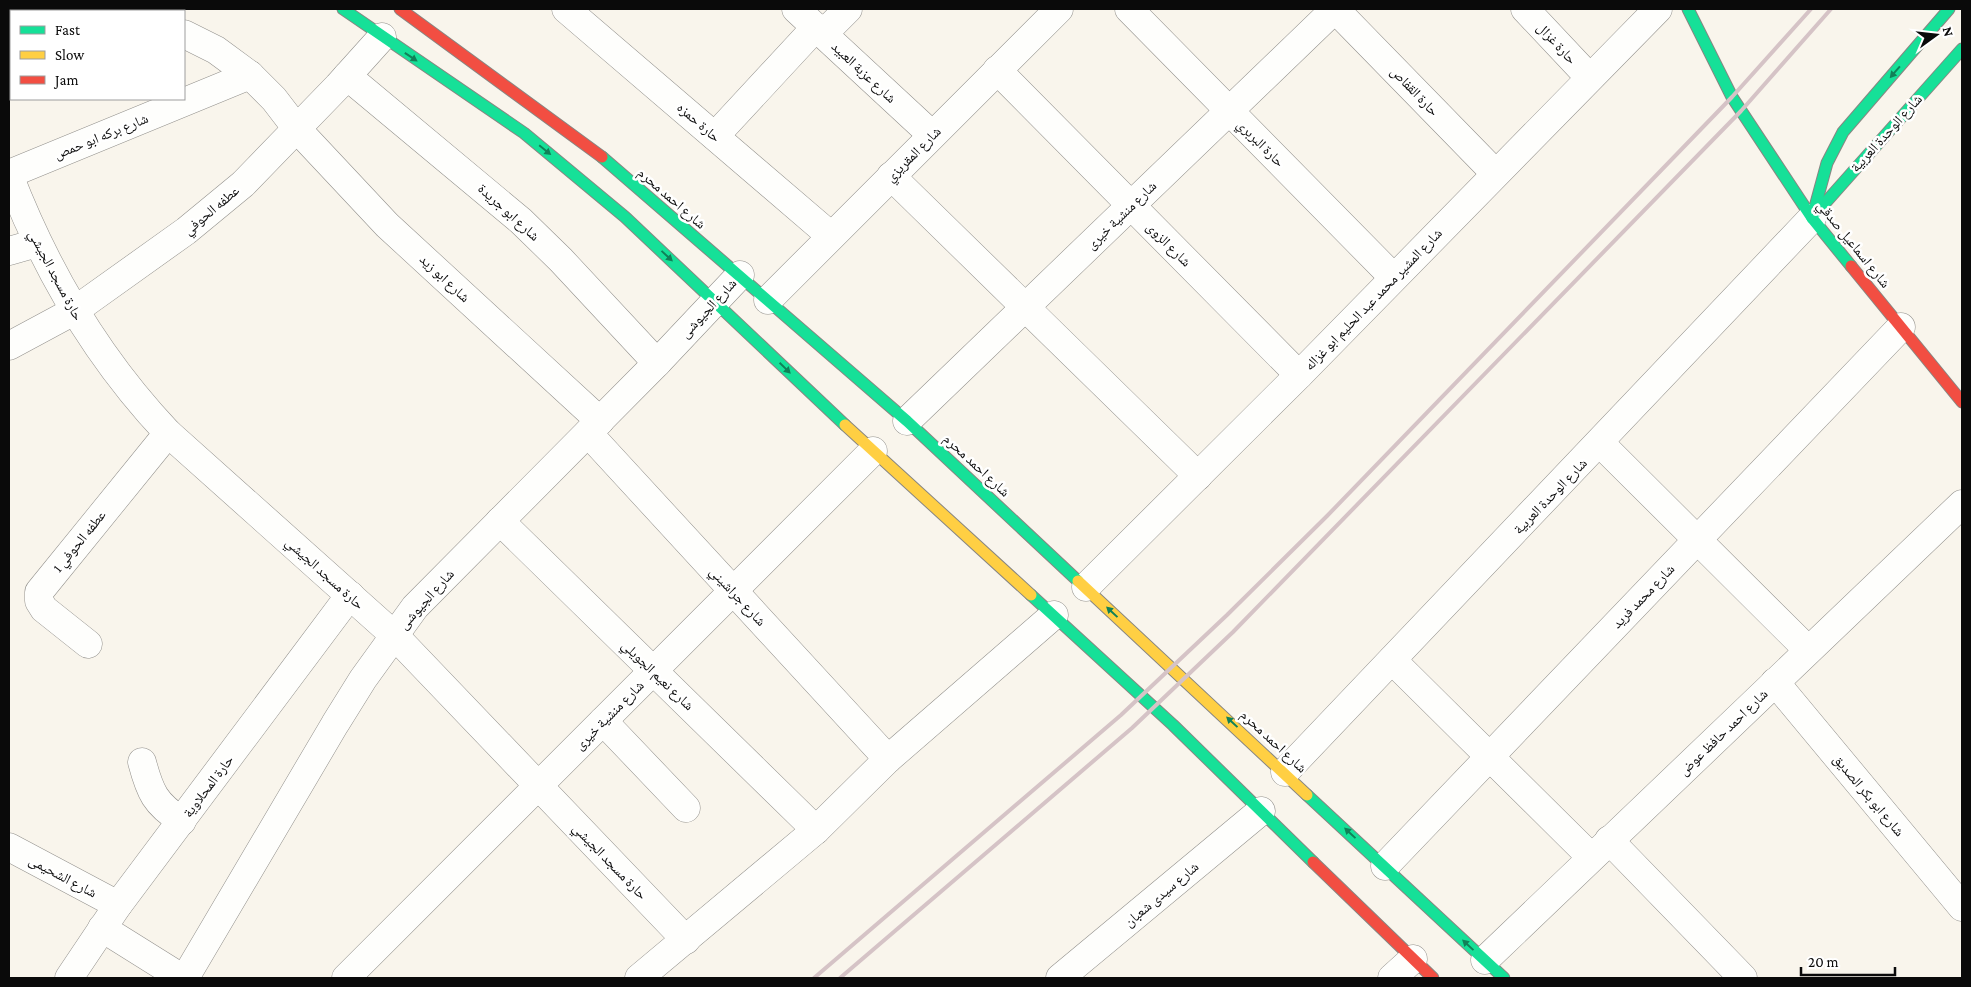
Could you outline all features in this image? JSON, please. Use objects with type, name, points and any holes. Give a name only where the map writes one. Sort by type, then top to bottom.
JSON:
[{"type":"main road","points":[[343,9],[524,133],[625,217],[873,451],[1054,615],[1261,811],[1433,978]]},
{"type":"main road","name":"شارع احمد محرم","points":[[400,9],[594,150],[907,421],[1286,772],[1494,969]]},
{"type":"main road","name":"شارع اسماعيل صدقي","points":[[1688,9],[1732,97],[1812,218],[1962,402]]},
{"type":"main road","name":"شارع الوحدة العربية","points":[[1812,218],[1827,163],[1843,132],[1949,9]]},
{"type":"main road","name":"شارع الوحدة العربية","points":[[1812,218],[1861,160],[1962,48]]},
{"type":"street","name":"حارة حمزه","points":[[566,9],[831,236]]},
{"type":"street","points":[[715,136],[812,23],[848,9]]},
{"type":"street","name":"شارع المقريزي","points":[[768,300],[1059,9]]},
{"type":"street","name":"حارة البربري","points":[[1129,9],[1393,277]]},
{"type":"street","name":"شارع منشية خيرى","points":[[907,421],[1335,9]]},
{"type":"street","name":"حارة القفاص","points":[[1335,9],[1495,173]]},
{"type":"street","name":"حارة غزال","points":[[1525,9],[1589,78]]},
{"type":"street","name":"شارع المشير محمد عبد الحليم ابو غزاله","points":[[1086,587],[1299,375],[1495,173],[1658,9]]},
{"type":"street","name":"شارع عزبة العبيد","points":[[812,23],[932,135]]},
{"type":"street","name":"شارع ابو زيد","points":[[185,34],[216,50],[250,76],[274,99],[297,128],[387,225],[594,427]]},
{"type":"street","name":"عطفه الحوفي","points":[[9,346],[74,311],[186,231],[243,184],[348,76],[382,37]]},
{"type":"street","name":"شارع الزوى","points":[[997,70],[1299,375]]},
{"type":"street","name":"شارع بركه ابو حمص","points":[[9,175],[250,76]]},
{"type":"street","name":"شارع ابو جريدة","points":[[348,76],[521,221],[562,260],[657,363]]},
{"type":"street","name":"حارة مسجد الجيشي","points":[[9,175],[37,243],[74,311],[117,375],[168,433],[394,635],[686,940]]},
{"type":"street","points":[[891,176],[1198,476]]},
{"type":"street","name":"شارع الوحدة العربية","points":[[1286,772],[1812,218]]},
{"type":"street","points":[[9,251],[37,243]]},
{"type":"street","name":"شارع الجيوشى","points":[[183,978],[335,724],[394,635],[415,607],[657,363],[740,275]]},
{"type":"street","name":"شارع محمد فريد","points":[[1385,866],[1901,327]]},
{"type":"street","name":"شارع جراشيني","points":[[594,427],[734,591],[888,759]]},
{"type":"street","name":"عطفه الحوفي 1","points":[[88,644],[44,609],[39,602],[39,592],[168,433]]},
{"type":"street","points":[[1600,443],[1808,650]]},
{"type":"street","name":"شارع منشية خيرى","points":[[346,978],[873,451]]},
{"type":"street","name":"شارع احمد حافظ عوض","points":[[1494,969],[1600,849],[1962,504]]},
{"type":"street","name":"شارع نعيم الجويلي","points":[[500,521],[816,830]]},
{"type":"street","name":"حارة المحلاوية","points":[[69,978],[118,905],[350,595]]},
{"type":"street","points":[[639,978],[816,830],[888,759],[1054,615]]},
{"type":"street","points":[[1392,660],[1490,757],[1600,849],[1743,978]]},
{"type":"street","name":"شارع ابو بكر الصديق","points":[[1775,682],[1962,907]]},
{"type":"street","points":[[603,721],[686,808]]},
{"type":"street","points":[[142,762],[154,796],[164,810],[182,821]]},
{"type":"street","name":"شارع سيدى شعبان","points":[[1060,978],[1261,811]]},
{"type":"street","name":"شارع الشحيمى","points":[[9,847],[118,905]]},
{"type":"street","points":[[102,928],[183,978]]},
{"type":"street","points":[[1392,978],[1413,959]]},
{"type":"railway","points":[[814,978],[1121,715],[1227,615],[1327,516],[1732,97],[1811,9]]},
{"type":"railway","points":[[840,978],[1132,728],[1233,632],[1741,111],[1831,9]]},
{"type":"traffic: fast","points":[[343,9],[524,133],[625,217],[845,425]]},
{"type":"traffic: fast","points":[[1688,9],[1732,97],[1812,218],[1851,266]]},
{"type":"traffic: fast","points":[[1812,218],[1827,163],[1843,132],[1949,9]]},
{"type":"traffic: fast","points":[[1818,211],[1962,49]]},
{"type":"traffic: fast","points":[[602,157],[907,421],[1078,581]]},
{"type":"traffic: fast","points":[[1031,595],[1173,725],[1313,862]]},
{"type":"traffic: fast","points":[[1307,795],[1504,978]]},
{"type":"traffic: slow","points":[[845,425],[1031,595]]},
{"type":"traffic: slow","points":[[1078,581],[1307,795]]},
{"type":"traffic: jam","points":[[400,9],[602,157]]},
{"type":"traffic: jam","points":[[1851,266],[1962,402]]},
{"type":"traffic: jam","points":[[1313,862],[1433,978]]}]
